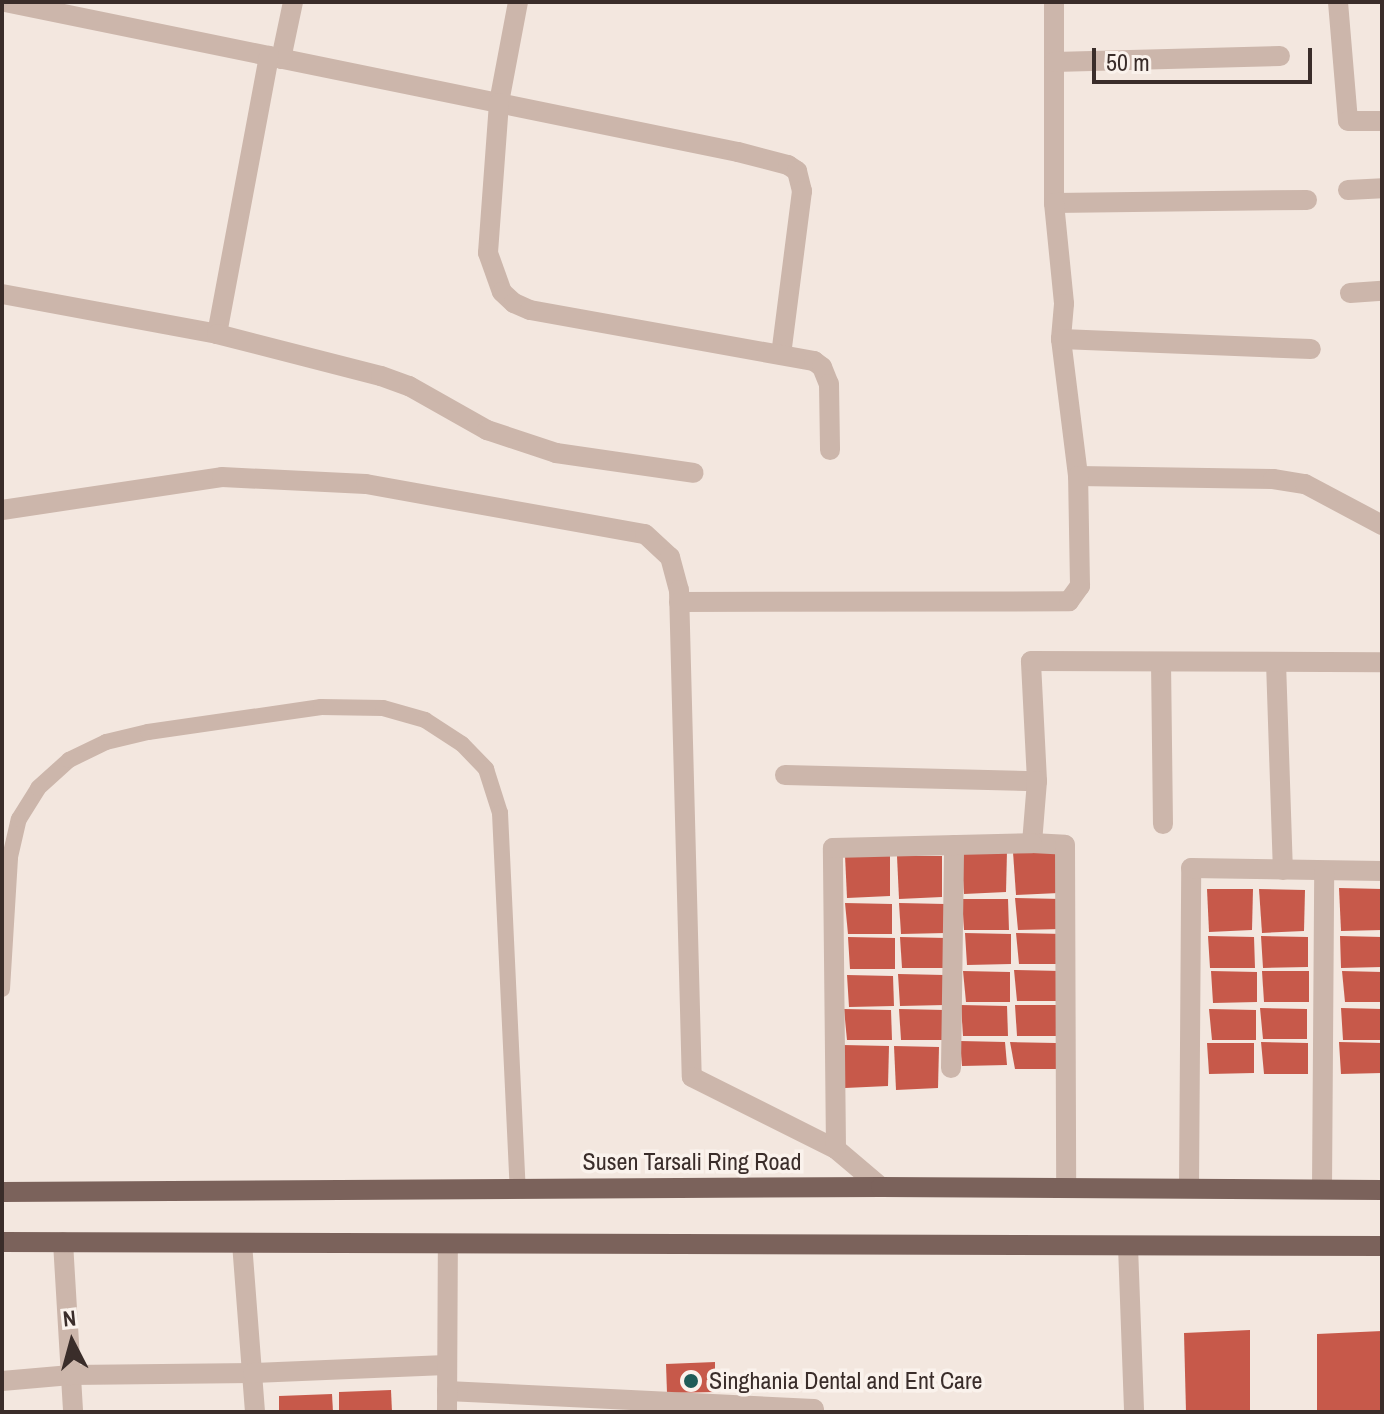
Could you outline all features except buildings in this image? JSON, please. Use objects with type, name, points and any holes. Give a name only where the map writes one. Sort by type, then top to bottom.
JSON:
[{"type":"main road","name":"Susen Tarsali Ring Road","points":[[2,1192],[881,1187],[1382,1190]]},
{"type":"main road","points":[[2,1242],[1382,1246]]},
{"type":"street","points":[[5,2],[738,152],[788,165],[797,171],[802,191],[781,355]]},
{"type":"street","points":[[217,334],[275,58],[293,2]]},
{"type":"street","points":[[518,2],[499,103],[488,253],[502,292],[514,303],[530,310],[814,361],[827,374],[830,450]]},
{"type":"street","points":[[679,602],[1069,601],[1080,586],[1078,476],[1061,339],[1064,304],[1054,203],[1054,2]]},
{"type":"street","points":[[1338,2],[1348,121],[1382,121]]},
{"type":"street","points":[[1054,62],[1280,56]]},
{"type":"street","points":[[1348,190],[1382,188]]},
{"type":"street","points":[[1054,203],[1307,200]]},
{"type":"street","points":[[1350,293],[1382,291]]},
{"type":"street","points":[[2,294],[217,334],[381,376],[409,386],[487,430],[556,453],[694,473]]},
{"type":"street","points":[[1061,339],[1311,349]]},
{"type":"street","points":[[1078,476],[1273,479],[1305,484],[1382,525]]},
{"type":"street","points":[[2,510],[222,477],[366,484],[645,534],[670,557],[679,602],[690,901],[692,1077],[836,1149],[881,1187]]},
{"type":"street","points":[[1032,843],[1037,781],[1031,661],[1382,662]]},
{"type":"street","points":[[1161,662],[1163,824]]},
{"type":"street","points":[[1276,662],[1283,870]]},
{"type":"street","points":[[785,775],[1037,781]]},
{"type":"street","points":[[836,1149],[833,848],[1032,843],[1065,845],[1066,1187]]},
{"type":"street","points":[[951,1068],[954,845]]},
{"type":"street","points":[[1189,1188],[1191,868],[1382,871]]},
{"type":"street","points":[[1322,1189],[1324,871]]},
{"type":"street","points":[[63,1242],[73,1412]]},
{"type":"street","points":[[242,1243],[255,1412]]},
{"type":"street","points":[[448,1244],[447,1402],[814,1409],[814,1412]]},
{"type":"street","points":[[1128,1246],[1134,1412]]},
{"type":"street","points":[[2,1381],[71,1375],[253,1373],[446,1365]]},
{"type":"lane","points":[[2,989],[10,857],[19,819],[38,788],[69,760],[106,742],[148,732],[321,707],[383,708],[425,720],[462,744],[486,769],[500,813],[518,1189]]},
{"type":"place","name":"Singhania Dental and Ent Care","points":[[691,1381]]}]
